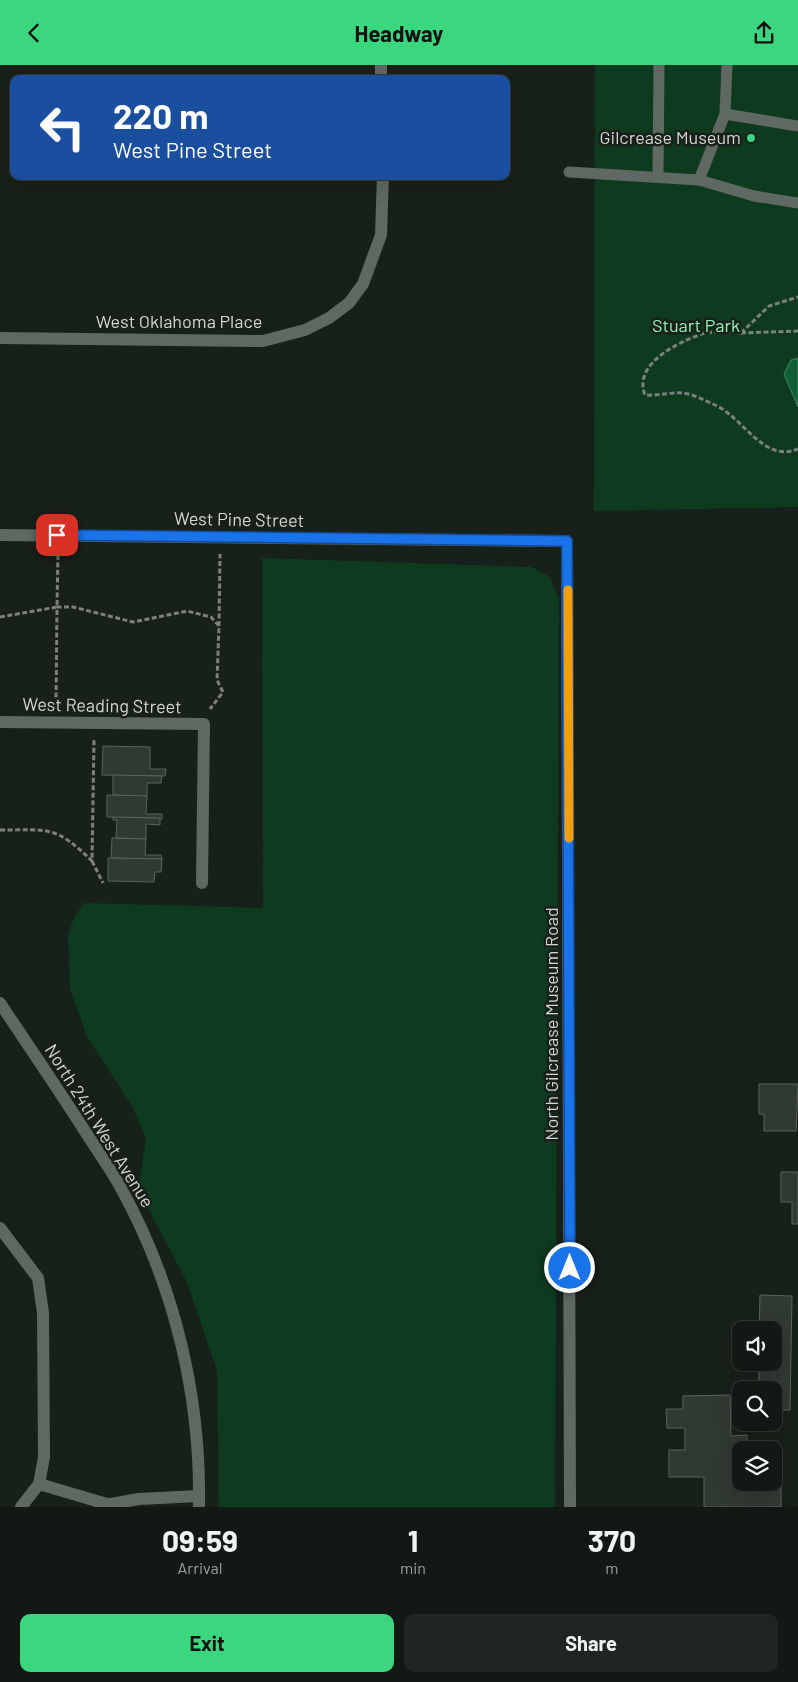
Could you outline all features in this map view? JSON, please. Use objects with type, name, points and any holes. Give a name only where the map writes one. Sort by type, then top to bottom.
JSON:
[{"type":"street","name":"West Oklahoma Place","points":[[0,338],[263,341],[305,330],[349,303],[363,285],[381,235],[383,180]]},
{"type":"street","name":"West Pine Street","points":[[0,535],[567,541]]},
{"type":"street","name":"North Gilcrease Museum Road","points":[[567,541],[570,1507]]},
{"type":"street","name":"West Reading Street","points":[[0,723],[204,725]]},
{"type":"street","points":[[202,883],[204,725]]},
{"type":"street","name":"North 24th West Avenue","points":[[0,1003],[122,1189],[148,1242],[168,1297],[186,1369],[196,1424],[199,1501]]},
{"type":"street","points":[[0,1228],[38,1278],[42,1293],[44,1457],[39,1484],[21,1507]]},
{"type":"street","points":[[39,1484],[114,1505],[139,1499],[199,1501]]},
{"type":"lane","points":[[658,177],[659,65]]},
{"type":"lane","points":[[699,180],[725,113],[727,65]]},
{"type":"lane","points":[[725,113],[798,126]]},
{"type":"lane","points":[[569,172],[699,180],[754,196],[798,203]]},
{"type":"path","points":[[742,333],[769,306],[798,297]]},
{"type":"path","points":[[798,331],[700,334],[662,354],[644,372],[641,385],[645,395],[684,393],[718,406],[741,423],[762,445],[788,453],[798,449]]},
{"type":"path","points":[[56,723],[57,535]]},
{"type":"path","points":[[204,725],[211,704],[223,692],[217,680],[221,537]]},
{"type":"path","points":[[0,617],[57,607],[73,607],[133,622],[187,611],[211,617],[218,626]]},
{"type":"path","points":[[92,861],[94,723]]},
{"type":"path","points":[[0,830],[49,829],[72,842],[92,861],[103,883]]},
{"type":"green space","name":"Stuart Park","points":[[595,65],[798,65],[798,507],[594,511]]},
{"type":"green space","points":[[262,558],[531,567],[550,577],[559,600],[555,1507],[219,1507],[217,1370],[186,1280],[138,1189],[146,1139],[132,1106],[87,1037],[70,989],[68,934],[75,916],[84,903],[263,908]]},
{"type":"shaded area","points":[[798,358],[798,407],[784,374],[791,360]]},
{"type":"building","points":[[103,746],[150,747],[150,769],[166,769],[165,776],[102,775]]},
{"type":"building","points":[[113,775],[162,776],[161,783],[147,783],[147,796],[113,795]]},
{"type":"building","points":[[107,795],[147,796],[146,814],[162,814],[162,819],[107,817]]},
{"type":"building","points":[[113,817],[160,818],[160,825],[146,824],[146,839],[116,838],[117,820],[113,820]]},
{"type":"building","points":[[112,838],[146,839],[145,855],[161,855],[162,859],[111,858]]},
{"type":"building","points":[[108,858],[162,859],[161,872],[155,872],[154,882],[108,881]]},
{"type":"building","points":[[759,1084],[798,1084],[796,1131],[764,1131],[764,1114],[759,1114]]},
{"type":"building","points":[[781,1172],[798,1172],[798,1224],[792,1224],[792,1202],[781,1202]]},
{"type":"building","points":[[760,1295],[792,1296],[790,1410],[782,1410],[782,1381],[759,1381],[759,1371],[782,1371],[782,1321],[759,1321]]},
{"type":"building","points":[[730,1395],[731,1436],[747,1435],[747,1441],[732,1441],[732,1491],[781,1491],[781,1507],[704,1507],[704,1477],[669,1477],[669,1450],[685,1450],[685,1428],[667,1428],[666,1409],[683,1409],[683,1396]]},
{"type":"slow traffic","points":[[568,590],[569,838]]},
{"type":"place","name":"Gilcrease Museum","points":[[751,138]]},
{"type":"route","points":[[57,535],[567,541],[570,1268]]}]
